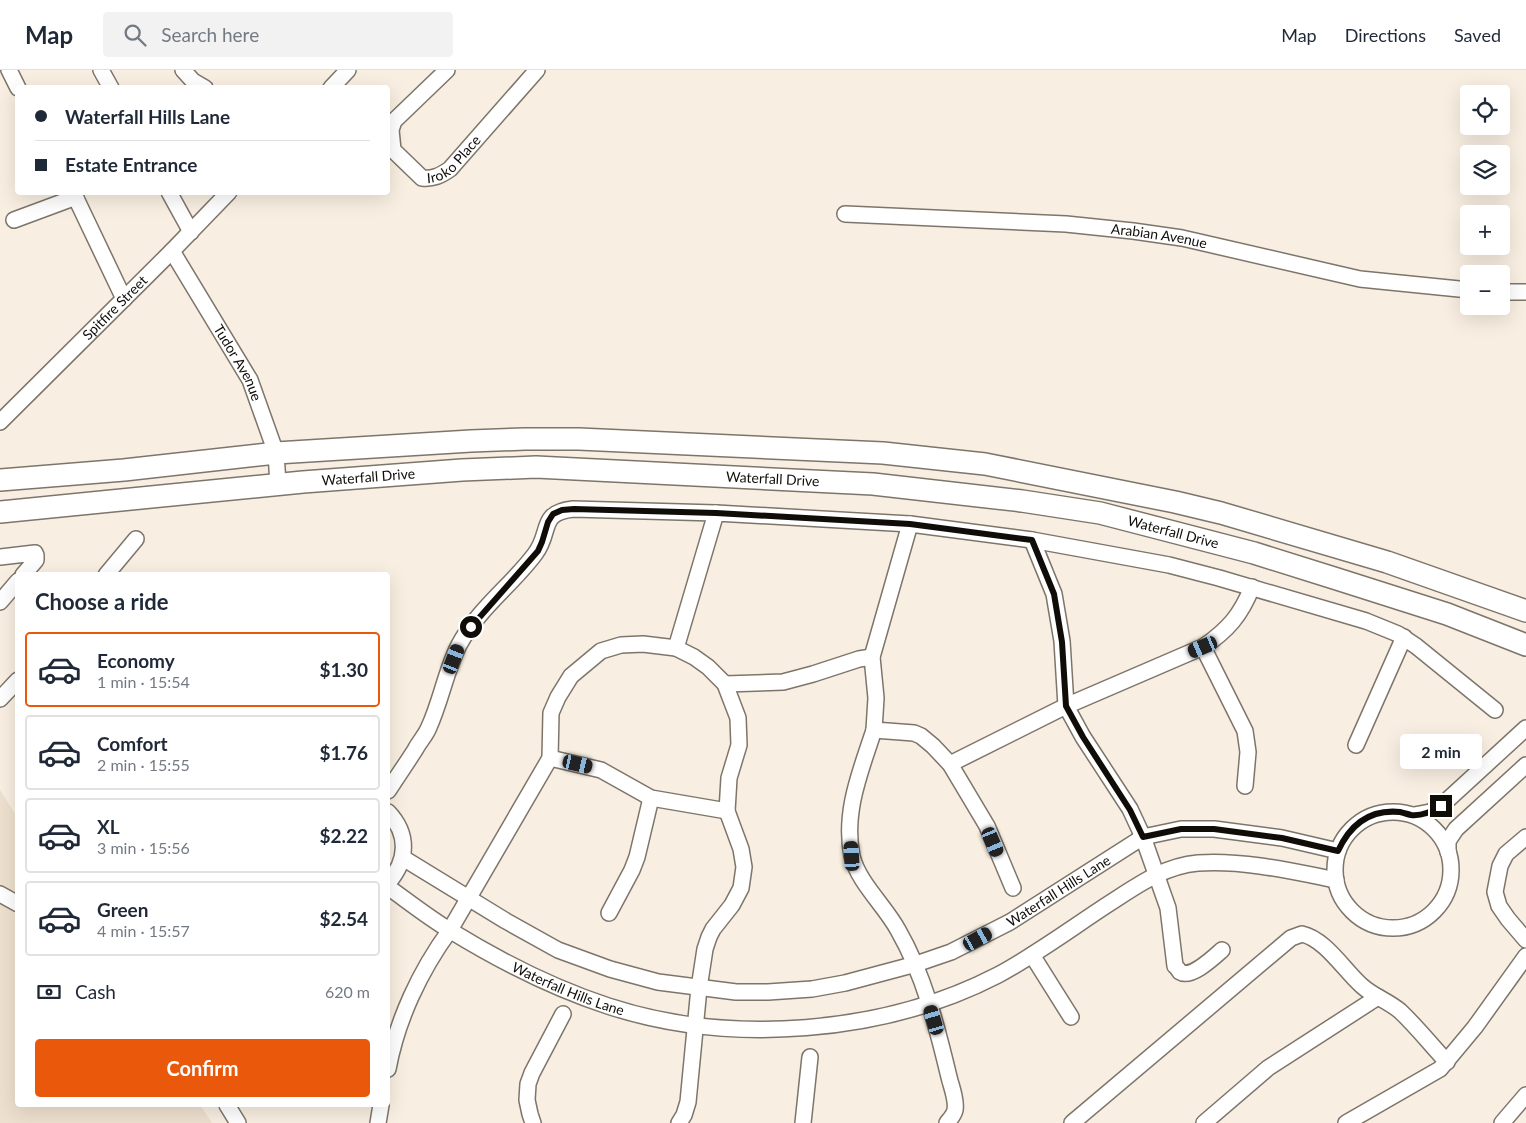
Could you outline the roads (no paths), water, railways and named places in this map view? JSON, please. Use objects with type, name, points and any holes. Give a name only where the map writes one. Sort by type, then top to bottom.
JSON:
[{"type":"main road","name":"Waterfall Drive","points":[[0,480],[124,470],[276,453],[471,441],[578,439],[882,453],[985,464],[1221,513],[1387,562],[1526,612]]},
{"type":"main road","name":"Waterfall Drive","points":[[0,512],[278,484],[462,470],[536,467],[873,484],[1022,501],[1100,513],[1254,553],[1447,614],[1526,645]]},
{"type":"street","points":[[9,70],[16,85]]},
{"type":"street","points":[[101,70],[109,85]]},
{"type":"street","points":[[182,70],[200,85]]},
{"type":"street","points":[[334,85],[348,70]]},
{"type":"street","name":"Iroko Place","points":[[447,70],[394,121],[391,130],[393,150],[422,178],[432,179],[441,176],[450,169],[537,70]]},
{"type":"street","points":[[14,220],[75,195],[124,299]]},
{"type":"street","points":[[171,195],[190,232]]},
{"type":"street","name":"Spitfire Street","points":[[0,422],[226,195]]},
{"type":"street","name":"Arabian Avenue","points":[[845,214],[1066,224],[1140,232],[1182,238],[1366,280],[1460,289]]},
{"type":"street","name":"Tudor Avenue","points":[[172,251],[250,380],[276,453],[278,484]]},
{"type":"street","points":[[1510,292],[1526,292]]},
{"type":"street","points":[[390,788],[429,728],[459,645],[471,627],[538,551],[548,522],[553,514],[562,510],[574,509],[716,513],[910,524],[1032,540],[1169,565],[1366,621],[1404,637],[1495,710]]},
{"type":"street","points":[[676,648],[716,513]]},
{"type":"street","points":[[910,524],[872,657],[876,698],[874,730],[852,803],[850,828],[852,856],[869,889],[898,929],[916,964],[944,1056],[955,1100],[956,1109],[947,1123]]},
{"type":"street","points":[[108,572],[136,539]]},
{"type":"street","points":[[1032,540],[1054,594],[1062,642],[1066,706],[1083,737],[1130,810],[1143,837],[1168,908],[1175,966],[1180,972],[1186,974],[1193,972],[1222,950]]},
{"type":"street","points":[[0,558],[35,553],[36,560],[26,572]]},
{"type":"street","points":[[0,602],[15,584]]},
{"type":"street","points":[[950,764],[1066,706],[1203,647],[1217,638],[1234,621],[1245,604],[1252,588]]},
{"type":"street","points":[[1356,745],[1404,637]]},
{"type":"street","points":[[390,1059],[393,1044],[405,1012],[436,950],[450,930],[550,758],[551,713],[571,676],[601,651],[621,645],[643,644],[676,648],[708,667],[725,684],[738,718],[739,745],[729,778],[727,811],[741,849],[744,867],[741,888],[732,905],[713,929],[705,949],[699,988],[688,1102],[679,1123]]},
{"type":"street","points":[[1203,647],[1245,731],[1248,752],[1245,786]]},
{"type":"street","points":[[725,684],[783,682],[859,659],[872,657]]},
{"type":"street","points":[[0,699],[15,683]]},
{"type":"street","points":[[1414,816],[1430,812],[1441,806],[1526,728]]},
{"type":"street","name":"Waterfall Hills Lane","points":[[874,730],[914,733],[921,736],[950,764],[987,826],[1013,888]]},
{"type":"street","points":[[550,758],[601,770],[651,798],[727,811]]},
{"type":"street","points":[[1448,852],[1444,841],[1436,831],[1422,820],[1401,812],[1374,814],[1362,820],[1348,834],[1338,851],[1335,865],[1336,880],[1341,896],[1350,909],[1364,920],[1379,926],[1395,928],[1412,925],[1426,917],[1438,905],[1446,891],[1450,875],[1448,841],[1456,829],[1526,765]]},
{"type":"street","points":[[609,913],[637,857],[651,798]]},
{"type":"street","points":[[390,814],[396,822],[404,845],[402,858],[396,873],[390,880]]},
{"type":"street","name":"Waterfall Hills Lane","points":[[402,858],[558,950],[610,969],[658,982],[736,992],[768,992],[812,990],[845,983],[916,964],[951,952],[1010,922],[1143,837],[1181,829],[1200,828],[1282,838],[1338,851]]},
{"type":"street","points":[[1526,837],[1506,854],[1500,866],[1496,892],[1499,906],[1526,940]]},
{"type":"street","name":"Waterfall Hills Lane","points":[[390,888],[450,930],[518,968],[565,990],[610,1006],[695,1026],[768,1029],[822,1026],[882,1016],[960,992],[997,975],[1032,955],[1156,874],[1198,863],[1246,864],[1278,868],[1336,880]]},
{"type":"street","points":[[0,894],[15,902]]},
{"type":"street","points":[[1072,1123],[1291,938],[1302,934],[1312,937],[1323,946],[1368,992],[1399,1011],[1447,1062]]},
{"type":"street","points":[[1032,955],[1071,1017]]},
{"type":"street","points":[[1346,1123],[1440,1069],[1476,1027],[1526,956]]},
{"type":"street","points":[[1204,1123],[1268,1068],[1378,997]]},
{"type":"street","name":"Waterfall Hills Lane","points":[[534,1123],[527,1100],[528,1084],[563,1014]]},
{"type":"street","points":[[803,1123],[810,1057]]},
{"type":"street","points":[[1502,1123],[1526,1095]]},
{"type":"street","points":[[228,1107],[238,1123]]},
{"type":"street","points":[[378,1123],[381,1107]]}]
